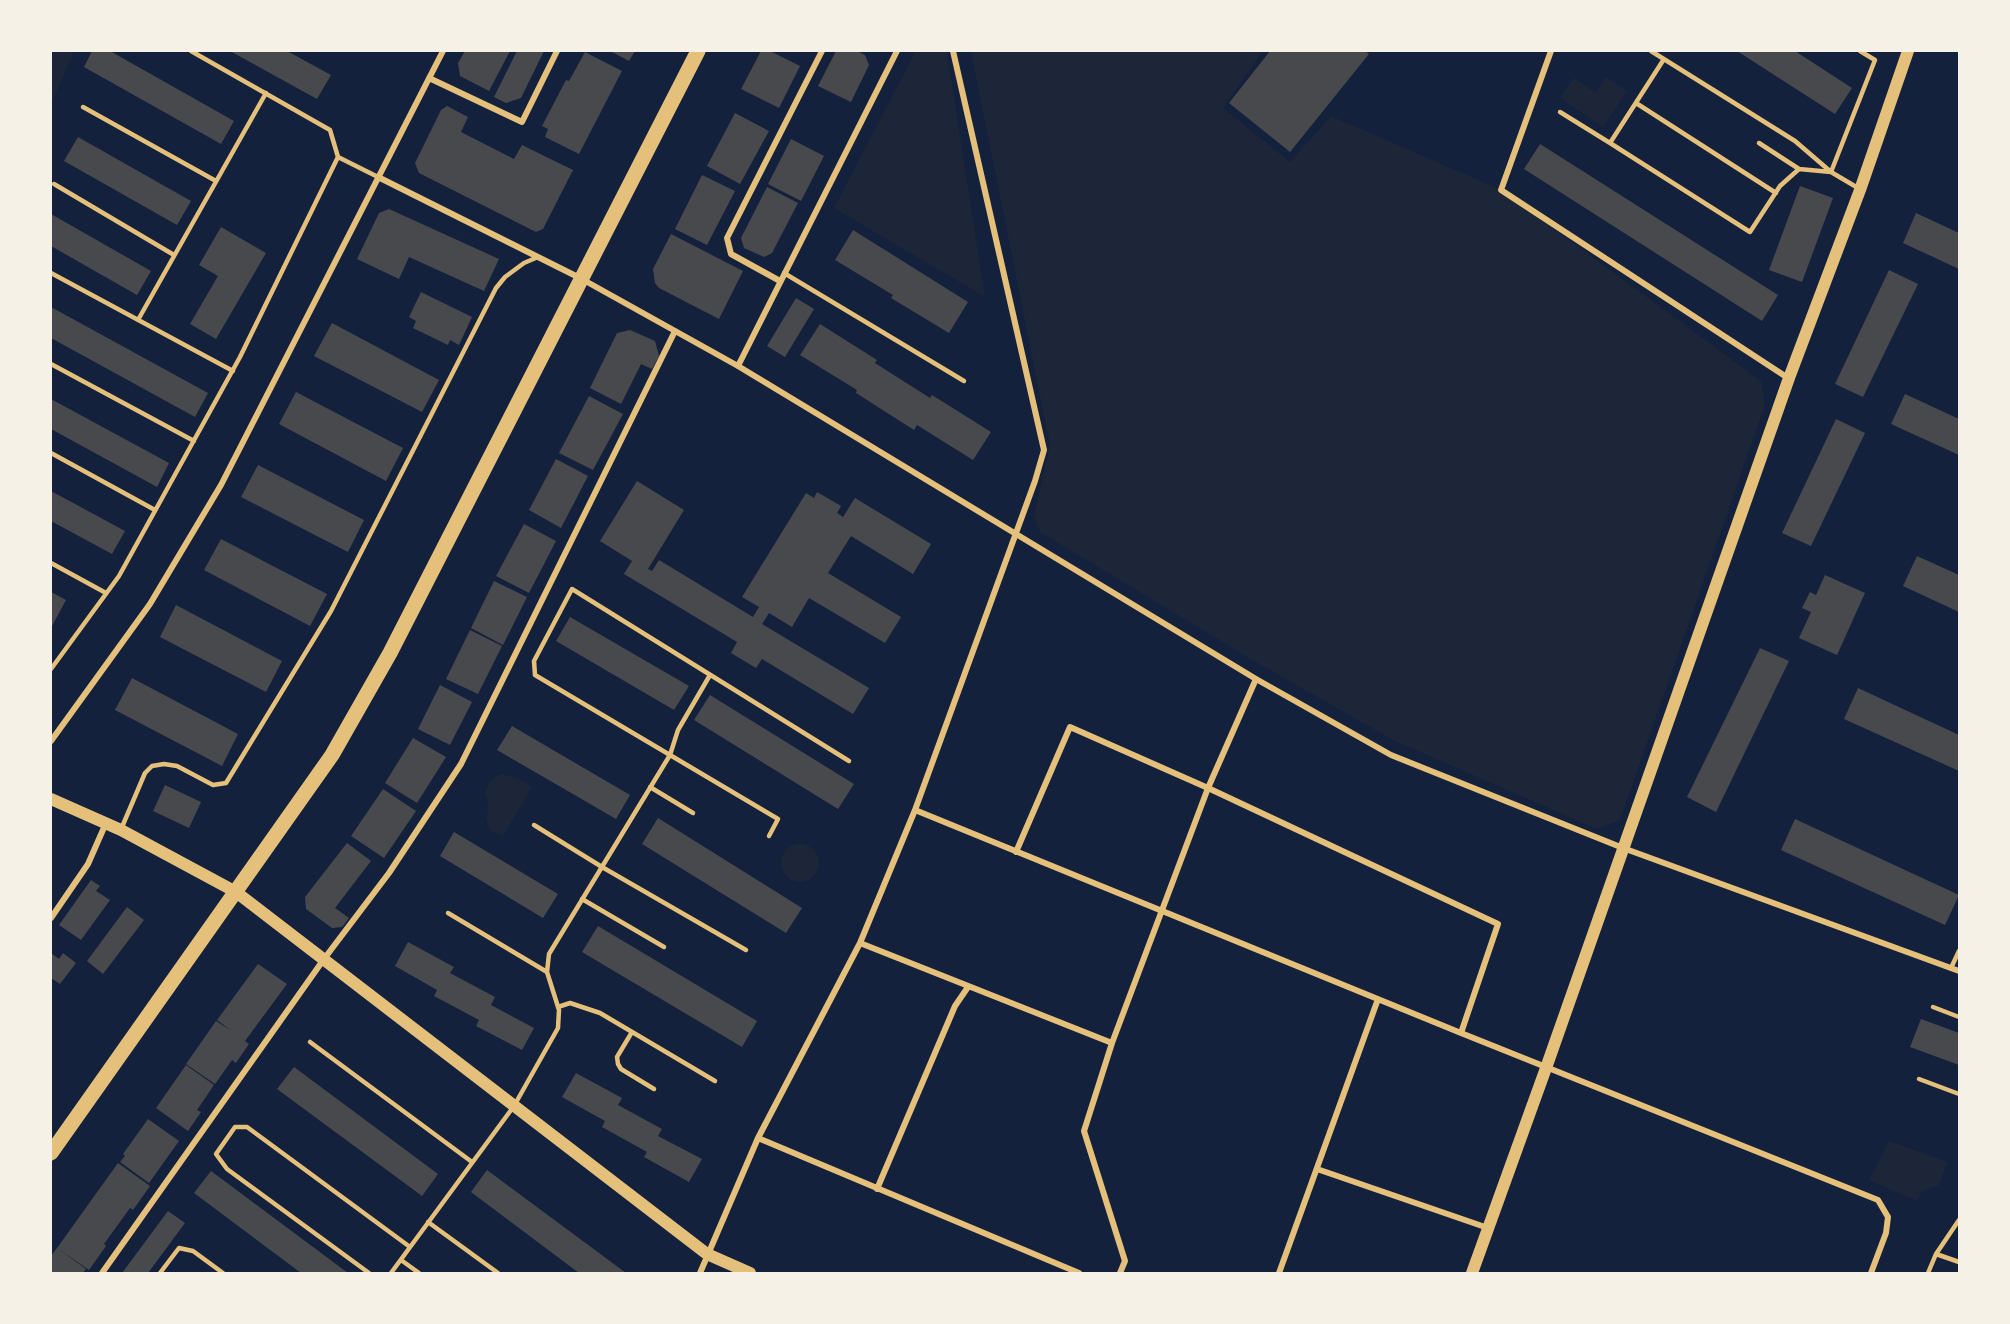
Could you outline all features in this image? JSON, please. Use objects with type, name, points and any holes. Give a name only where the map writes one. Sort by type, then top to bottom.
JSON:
[{"type":"main road","points":[[51,1153],[332,755],[378,673],[698,51]]},
{"type":"main road","points":[[1472,1273],[1789,378],[1860,189],[1908,51]]},
{"type":"main road","points":[[51,799],[121,830],[236,892],[707,1254],[750,1273]]},
{"type":"street","points":[[51,741],[150,604],[221,485],[443,51]]},
{"type":"street","points":[[429,78],[522,122],[557,51]]},
{"type":"street","points":[[780,281],[731,255],[727,238],[822,51]]},
{"type":"street","points":[[738,366],[896,53],[887,51]]},
{"type":"street","points":[[700,1273],[758,1138],[860,943],[915,810],[1035,481],[1044,450],[953,51]]},
{"type":"street","points":[[1551,51],[1502,190],[1789,378]]},
{"type":"street","points":[[378,177],[580,278],[738,366],[1256,679],[1391,755],[1623,848],[1959,971]]},
{"type":"street","points":[[102,1273],[324,959],[389,873],[461,764],[675,331]]},
{"type":"street","points":[[1120,1273],[1125,1260],[1084,1131],[1112,1043],[1208,788],[1256,679]]},
{"type":"street","points":[[1017,852],[1070,727],[1208,788],[1498,924],[1461,1033]]},
{"type":"street","points":[[915,810],[1546,1068],[1878,1200],[1888,1217],[1886,1233],[1871,1273]]},
{"type":"street","points":[[51,918],[88,864],[106,823]]},
{"type":"street","points":[[860,943],[1112,1043]]},
{"type":"street","points":[[877,1189],[955,1006],[968,987]]},
{"type":"street","points":[[1279,1273],[1377,999]]},
{"type":"street","points":[[758,1138],[1078,1273]]},
{"type":"street","points":[[1317,1169],[1488,1228]]},
{"type":"lane","points":[[51,669],[119,576],[233,371],[338,157],[330,130],[191,51]]},
{"type":"lane","points":[[1651,51],[1795,141],[1831,172],[1860,189]]},
{"type":"lane","points":[[1831,172],[1875,60],[1860,51]]},
{"type":"lane","points":[[1610,143],[1664,59]]},
{"type":"lane","points":[[138,320],[266,93]]},
{"type":"lane","points":[[1636,103],[1776,193]]},
{"type":"lane","points":[[83,107],[216,181]]},
{"type":"lane","points":[[1560,112],[1750,232],[1780,186],[1798,169]]},
{"type":"lane","points":[[1759,143],[1798,169],[1831,172]]},
{"type":"lane","points":[[338,157],[378,177]]},
{"type":"lane","points":[[54,184],[174,255]]},
{"type":"lane","points":[[121,830],[145,773],[153,766],[177,766],[213,785],[226,783],[331,610],[496,288],[505,277],[524,263],[538,257]]},
{"type":"lane","points":[[51,273],[233,371]]},
{"type":"lane","points":[[784,273],[964,381]]},
{"type":"lane","points":[[51,364],[194,441]]},
{"type":"lane","points":[[51,453],[155,510]]},
{"type":"lane","points":[[51,563],[106,593]]},
{"type":"lane","points":[[769,836],[778,819],[535,675],[534,661],[572,589],[849,761]]},
{"type":"lane","points":[[51,654],[59,658]]},
{"type":"lane","points":[[391,1273],[514,1106],[558,1028],[558,1007],[547,972],[549,954],[670,755],[678,730],[710,675]]},
{"type":"lane","points":[[650,787],[693,813]]},
{"type":"lane","points":[[534,825],[746,950]]},
{"type":"lane","points":[[582,899],[664,947]]},
{"type":"lane","points":[[448,913],[547,972]]},
{"type":"lane","points":[[1951,968],[1959,951]]},
{"type":"lane","points":[[558,1007],[570,1003],[600,1013],[715,1081]]},
{"type":"lane","points":[[1934,1007],[1959,1017]]},
{"type":"lane","points":[[632,1032],[617,1057],[618,1064],[621,1069],[654,1089]]},
{"type":"lane","points":[[310,1042],[472,1162]]},
{"type":"lane","points":[[1919,1079],[1959,1094]]},
{"type":"lane","points":[[369,1273],[227,1169],[216,1154],[235,1127],[247,1127],[410,1246]]},
{"type":"lane","points":[[1928,1273],[1936,1254],[1959,1220]]},
{"type":"lane","points":[[428,1221],[498,1273]]},
{"type":"lane","points":[[160,1273],[179,1248],[193,1251],[223,1273]]},
{"type":"lane","points":[[1936,1254],[1959,1262]]},
{"type":"lane","points":[[401,1260],[418,1273]]},
{"type":"shaded area","points":[[51,51],[74,51],[51,104]]},
{"type":"shaded area","points":[[916,51],[945,51],[947,53],[985,297],[834,208]]},
{"type":"shaded area","points":[[971,51],[1263,51],[1223,108],[1290,162],[1331,116],[1501,190],[1761,381],[1765,405],[1620,820],[1597,829],[1395,741],[1256,662],[1040,532],[1034,516],[1050,445]]},
{"type":"shaded area","points":[[1606,77],[1627,91],[1603,127],[1560,98],[1574,78],[1596,93]]},
{"type":"shaded area","points":[[501,774],[519,779],[532,787],[503,836],[490,831],[486,818],[489,808],[485,793],[489,782]]},
{"type":"shaded area","points":[[800,844],[813,850],[819,863],[813,876],[800,882],[787,876],[781,863],[787,850]]},
{"type":"shaded area","points":[[1889,1141],[1947,1162],[1939,1185],[1922,1191],[1917,1201],[1869,1180]]},
{"type":"building","points":[[92,51],[110,51],[234,121],[221,144],[84,67]]},
{"type":"building","points":[[230,51],[287,51],[331,75],[317,99]]},
{"type":"building","points":[[465,51],[510,51],[489,91],[460,76],[458,63]]},
{"type":"building","points":[[517,51],[544,51],[521,98],[506,103],[494,97]]},
{"type":"building","points":[[610,51],[635,51],[629,61]]},
{"type":"building","points":[[761,51],[770,51],[800,66],[779,108],[741,89]]},
{"type":"building","points":[[836,51],[857,51],[865,55],[869,65],[851,102],[818,86]]},
{"type":"building","points":[[1270,51],[1365,51],[1369,54],[1290,152],[1229,103]]},
{"type":"building","points":[[1737,51],[1795,51],[1852,88],[1835,114]]},
{"type":"building","points":[[585,52],[622,71],[579,154],[545,137],[548,129],[542,126],[566,80],[569,81]]},
{"type":"building","points":[[447,106],[468,117],[461,132],[514,159],[522,145],[573,170],[543,229],[536,232],[419,173],[415,163],[441,110]]},
{"type":"building","points":[[735,113],[769,131],[740,184],[707,166]]},
{"type":"building","points":[[78,137],[191,201],[177,225],[64,161]]},
{"type":"building","points":[[791,139],[824,156],[801,201],[768,184]]},
{"type":"building","points":[[1540,144],[1778,295],[1762,321],[1524,169]]},
{"type":"building","points":[[702,175],[735,191],[707,245],[675,229]]},
{"type":"building","points":[[1800,186],[1833,198],[1802,282],[1769,270]]},
{"type":"building","points":[[767,187],[798,203],[772,253],[764,257],[744,248],[741,238]]},
{"type":"building","points":[[389,209],[499,259],[484,291],[409,257],[399,279],[357,259],[379,213]]},
{"type":"building","points":[[1916,213],[1959,233],[1959,269],[1903,243]]},
{"type":"building","points":[[51,214],[151,271],[137,295],[51,246]]},
{"type":"building","points":[[221,227],[266,253],[216,339],[190,324],[218,276],[199,265]]},
{"type":"building","points":[[853,230],[968,302],[949,333],[891,298],[893,295],[835,260]]},
{"type":"building","points":[[671,234],[743,271],[719,319],[659,288],[655,283],[653,269]]},
{"type":"building","points":[[1889,270],[1918,284],[1863,397],[1835,384]]},
{"type":"building","points":[[421,292],[472,317],[459,345],[450,340],[448,345],[413,328],[416,321],[409,317]]},
{"type":"building","points":[[796,298],[814,309],[785,357],[767,346]]},
{"type":"building","points":[[51,307],[208,393],[195,417],[51,338]]},
{"type":"building","points":[[332,323],[439,380],[422,412],[314,356]]},
{"type":"building","points":[[820,324],[877,360],[875,363],[930,398],[932,395],[991,432],[973,460],[917,425],[914,430],[856,393],[857,390],[800,355]]},
{"type":"building","points":[[630,330],[655,341],[659,356],[652,369],[641,364],[621,404],[590,388],[617,333]]},
{"type":"building","points":[[296,392],[403,448],[386,481],[279,424]]},
{"type":"building","points":[[1905,394],[1959,419],[1959,455],[1891,424]]},
{"type":"building","points":[[589,396],[623,414],[593,470],[559,453]]},
{"type":"building","points":[[51,399],[169,463],[157,487],[51,429]]},
{"type":"building","points":[[1836,419],[1865,433],[1811,546],[1782,533]]},
{"type":"building","points":[[556,459],[588,476],[561,528],[529,510]]},
{"type":"building","points":[[258,465],[364,520],[348,552],[241,497]]},
{"type":"building","points":[[637,481],[684,510],[648,569],[652,571],[659,560],[753,617],[759,607],[742,597],[806,493],[814,498],[817,492],[841,506],[837,513],[843,517],[855,498],[931,544],[913,574],[851,536],[828,573],[901,617],[885,643],[809,598],[792,627],[769,613],[762,624],[869,688],[853,714],[762,659],[756,668],[731,653],[737,642],[624,574],[632,561],[600,541]]},
{"type":"building","points":[[51,491],[125,531],[112,554],[51,521]]},
{"type":"building","points":[[524,524],[556,541],[529,593],[496,576]]},
{"type":"building","points":[[221,539],[327,594],[310,626],[204,570]]},
{"type":"building","points":[[1917,556],[1959,575],[1959,612],[1903,586]]},
{"type":"building","points":[[1825,575],[1865,593],[1837,655],[1799,638],[1811,612],[1802,608],[1810,592],[1816,595]]},
{"type":"building","points":[[494,581],[527,597],[503,645],[471,628]]},
{"type":"building","points":[[51,592],[66,600],[51,628]]},
{"type":"building","points":[[176,605],[282,661],[266,692],[160,637]]},
{"type":"building","points":[[570,617],[689,686],[674,710],[556,641]]},
{"type":"building","points":[[470,630],[502,646],[478,694],[446,679]]},
{"type":"building","points":[[1760,648],[1789,661],[1716,812],[1687,797]]},
{"type":"building","points":[[132,678],[238,734],[222,766],[115,710]]},
{"type":"building","points":[[440,685],[472,702],[450,745],[418,729]]},
{"type":"building","points":[[1858,688],[1959,735],[1959,771],[1844,719]]},
{"type":"building","points":[[710,695],[854,784],[838,809],[694,720]]},
{"type":"building","points":[[512,726],[630,795],[616,819],[497,750]]},
{"type":"building","points":[[413,738],[446,757],[417,803],[385,783]]},
{"type":"building","points":[[165,785],[201,802],[189,828],[153,811]]},
{"type":"building","points":[[383,789],[416,811],[384,858],[351,836]]},
{"type":"building","points":[[658,818],[802,908],[786,933],[642,844]]},
{"type":"building","points":[[1795,819],[1959,895],[1945,925],[1781,850]]},
{"type":"building","points":[[454,832],[558,894],[543,918],[440,856]]},
{"type":"building","points":[[347,843],[371,861],[335,908],[349,918],[342,927],[332,928],[306,909],[305,897]]},
{"type":"building","points":[[91,880],[100,886],[96,891],[110,900],[81,940],[59,925]]},
{"type":"building","points":[[127,907],[144,920],[103,974],[87,961]]},
{"type":"building","points":[[598,926],[757,1021],[742,1047],[582,952]]},
{"type":"building","points":[[408,942],[454,967],[450,973],[495,997],[491,1005],[534,1028],[522,1050],[476,1026],[479,1020],[434,996],[437,990],[395,966]]},
{"type":"building","points":[[51,953],[59,959],[63,953],[76,963],[60,984],[51,978]]},
{"type":"building","points":[[258,964],[287,984],[245,1041],[249,1044],[236,1063],[232,1060],[215,1084],[186,1064],[216,1021],[232,1031],[217,1020]]},
{"type":"building","points":[[1921,1019],[1959,1033],[1959,1065],[1910,1047]]},
{"type":"building","points":[[186,1065],[214,1085],[197,1110],[201,1112],[188,1131],[156,1108]]},
{"type":"building","points":[[294,1067],[438,1174],[422,1196],[277,1089]]},
{"type":"building","points":[[576,1073],[622,1098],[618,1105],[662,1129],[658,1136],[702,1159],[689,1182],[644,1157],[647,1152],[602,1127],[605,1121],[562,1097]]},
{"type":"building","points":[[148,1119],[179,1141],[149,1183],[120,1162],[125,1156],[123,1154]]},
{"type":"building","points":[[118,1163],[150,1186],[133,1210],[130,1208],[104,1244],[106,1246],[89,1270],[57,1248]]},
{"type":"building","points":[[487,1170],[626,1273],[579,1273],[471,1192]]},
{"type":"building","points":[[211,1171],[348,1273],[301,1273],[194,1193]]},
{"type":"building","points":[[168,1211],[185,1223],[148,1273],[122,1273]]},
{"type":"building","points":[[57,1248],[86,1269],[83,1273],[51,1273],[51,1256]]}]
